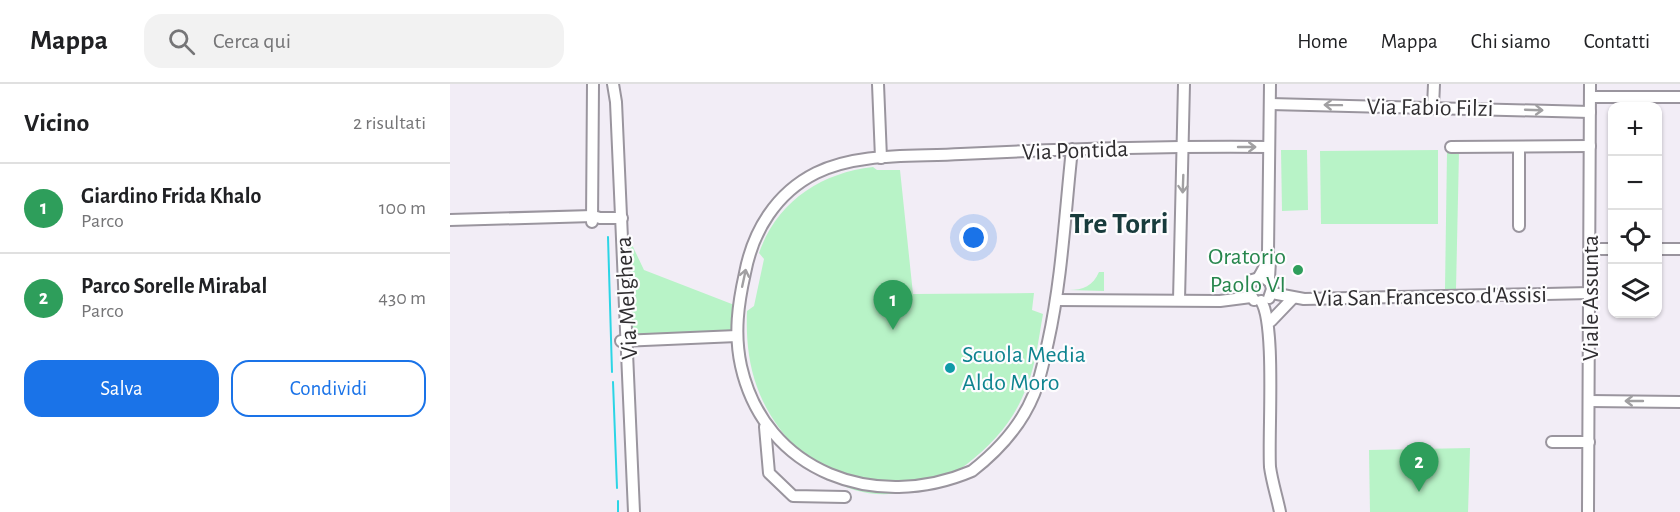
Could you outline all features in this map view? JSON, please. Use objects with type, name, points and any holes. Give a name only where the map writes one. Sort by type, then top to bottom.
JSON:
[{"type":"street","points":[[593,84],[595,219]]},
{"type":"street","name":"Via Melghera","points":[[612,84],[616,102],[628,512]]},
{"type":"street","points":[[878,84],[881,158]]},
{"type":"street","points":[[1179,300],[1184,84]]},
{"type":"street","points":[[1269,337],[1262,293],[1268,252],[1270,84]]},
{"type":"street","points":[[1433,107],[1434,84]]},
{"type":"street","name":"Viale Assunta","points":[[1588,512],[1590,84]]},
{"type":"street","points":[[1590,97],[1680,97]]},
{"type":"street","name":"Via Fabio Filzi","points":[[1270,104],[1590,112]]},
{"type":"street","name":"Via Pontida","points":[[765,424],[745,381],[737,336],[739,304],[750,250],[758,232],[774,208],[795,187],[820,171],[848,162],[881,158],[1072,149],[1184,146],[1269,147]]},
{"type":"street","points":[[1451,147],[1590,146]]},
{"type":"street","points":[[1519,147],[1519,226]]},
{"type":"street","points":[[935,494],[957,483],[1002,445],[1021,420],[1039,380],[1056,300],[1072,149]]},
{"type":"street","points":[[450,226],[619,218]]},
{"type":"street","points":[[450,220],[595,219]]},
{"type":"street","points":[[1590,249],[1608,249]]},
{"type":"street","points":[[1662,249],[1680,249]]},
{"type":"street","points":[[1268,252],[1259,277],[1252,280],[1262,293],[1271,321],[1269,337],[1270,465],[1280,512]]},
{"type":"street","name":"Via San Francesco d'Assisi","points":[[1262,293],[1293,298],[1590,292]]},
{"type":"street","points":[[1056,300],[1204,299],[1220,301],[1262,293]]},
{"type":"street","points":[[1271,321],[1293,298]]},
{"type":"street","points":[[624,341],[737,336]]},
{"type":"street","name":"Via Melghera","points":[[624,341],[634,512]]},
{"type":"street","points":[[1589,401],[1680,402]]},
{"type":"street","points":[[765,424],[782,448],[812,477]]},
{"type":"street","points":[[765,424],[769,473],[793,496],[853,498],[823,484]]},
{"type":"street","points":[[1552,442],[1588,442]]},
{"type":"green space","points":[[1281,150],[1307,150],[1308,210],[1282,211]]},
{"type":"green space","points":[[1438,150],[1438,224],[1321,224],[1320,151]]},
{"type":"green space","points":[[1447,152],[1459,152],[1456,289],[1445,289]]},
{"type":"green space","points":[[873,167],[877,170],[900,170],[913,294],[1034,293],[1032,310],[1043,314],[1030,378],[1017,408],[999,434],[967,464],[935,483],[899,493],[880,494],[862,492],[844,486],[827,476],[784,434],[771,416],[757,387],[748,349],[747,330],[747,311],[754,306],[764,259],[759,253],[777,219],[789,205],[818,183],[854,170]]},
{"type":"green space","points":[[624,228],[644,270],[737,306],[736,331],[629,336]]},
{"type":"green space","points":[[1099,272],[1104,272],[1104,291],[1069,290],[1087,286],[1094,281]]},
{"type":"green space","points":[[1470,448],[1468,512],[1370,512],[1369,450]]},
{"type":"waterway","points":[[608,237],[612,372]]},
{"type":"waterway","points":[[613,382],[617,488]]},
{"type":"waterway","points":[[618,501],[618,512]]},
{"type":"place","name":"Oratorio Paolo VI","points":[[1298,270]]},
{"type":"place","name":"Giardino Frida Khalo","points":[[893,330]]},
{"type":"place","name":"Scuola Media Aldo Moro","points":[[950,368]]},
{"type":"place","name":"Parco Sorelle Mirabal","points":[[1419,492]]},
{"type":"district","name":"Tre Torri","points":[[1119,223]]}]
